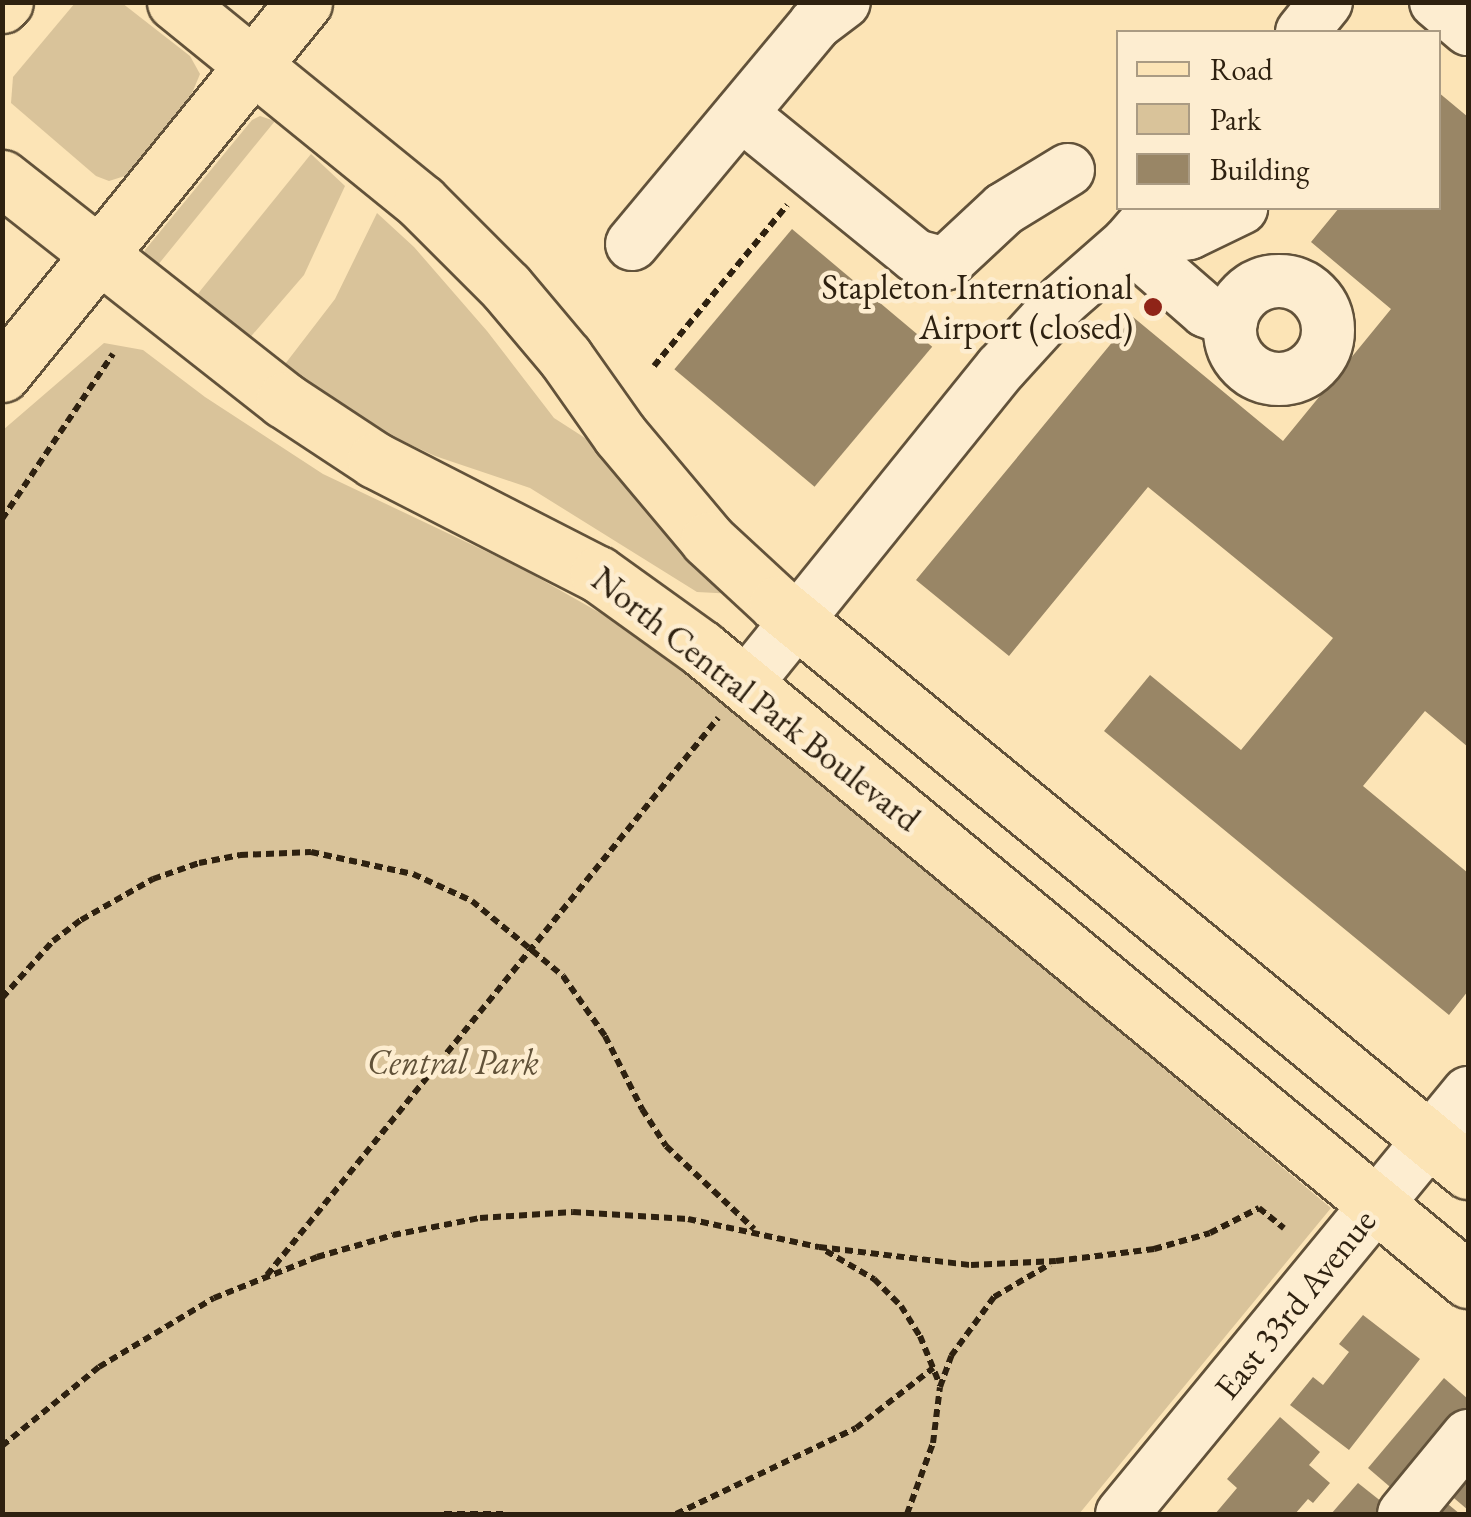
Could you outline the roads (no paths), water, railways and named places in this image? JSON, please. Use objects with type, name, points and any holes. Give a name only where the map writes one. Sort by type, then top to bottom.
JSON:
[{"type":"main road","points":[[175,2],[422,202],[506,287],[565,357],[620,435],[708,540],[797,622],[1449,1155]]},
{"type":"main road","points":[[2,374],[304,2]]},
{"type":"main road","name":"North Central Park Boulevard","points":[[2,178],[299,410],[391,468],[598,574],[746,685],[1032,916],[1468,1280]]},
{"type":"street","points":[[632,244],[814,24],[844,2]]},
{"type":"street","points":[[1304,30],[1326,2]]},
{"type":"street","points":[[741,114],[916,256],[945,264],[1004,210],[1068,170]]},
{"type":"street","points":[[1143,225],[1189,233],[1237,210]]},
{"type":"street","points":[[746,685],[1001,368],[1063,300],[1143,225]]},
{"type":"street","points":[[1143,225],[1206,311],[1230,320]]},
{"type":"street","name":"East 33rd Avenue","points":[[1122,1514],[1377,1204],[1449,1155],[1468,1093]]},
{"type":"street","points":[[1404,1514],[1468,1436]]},
{"type":"place","name":"Stapleton International Airport (closed)","points":[[1153,307]]},
{"type":"park label","name":"Central Park","points":[[453,1062]]}]
